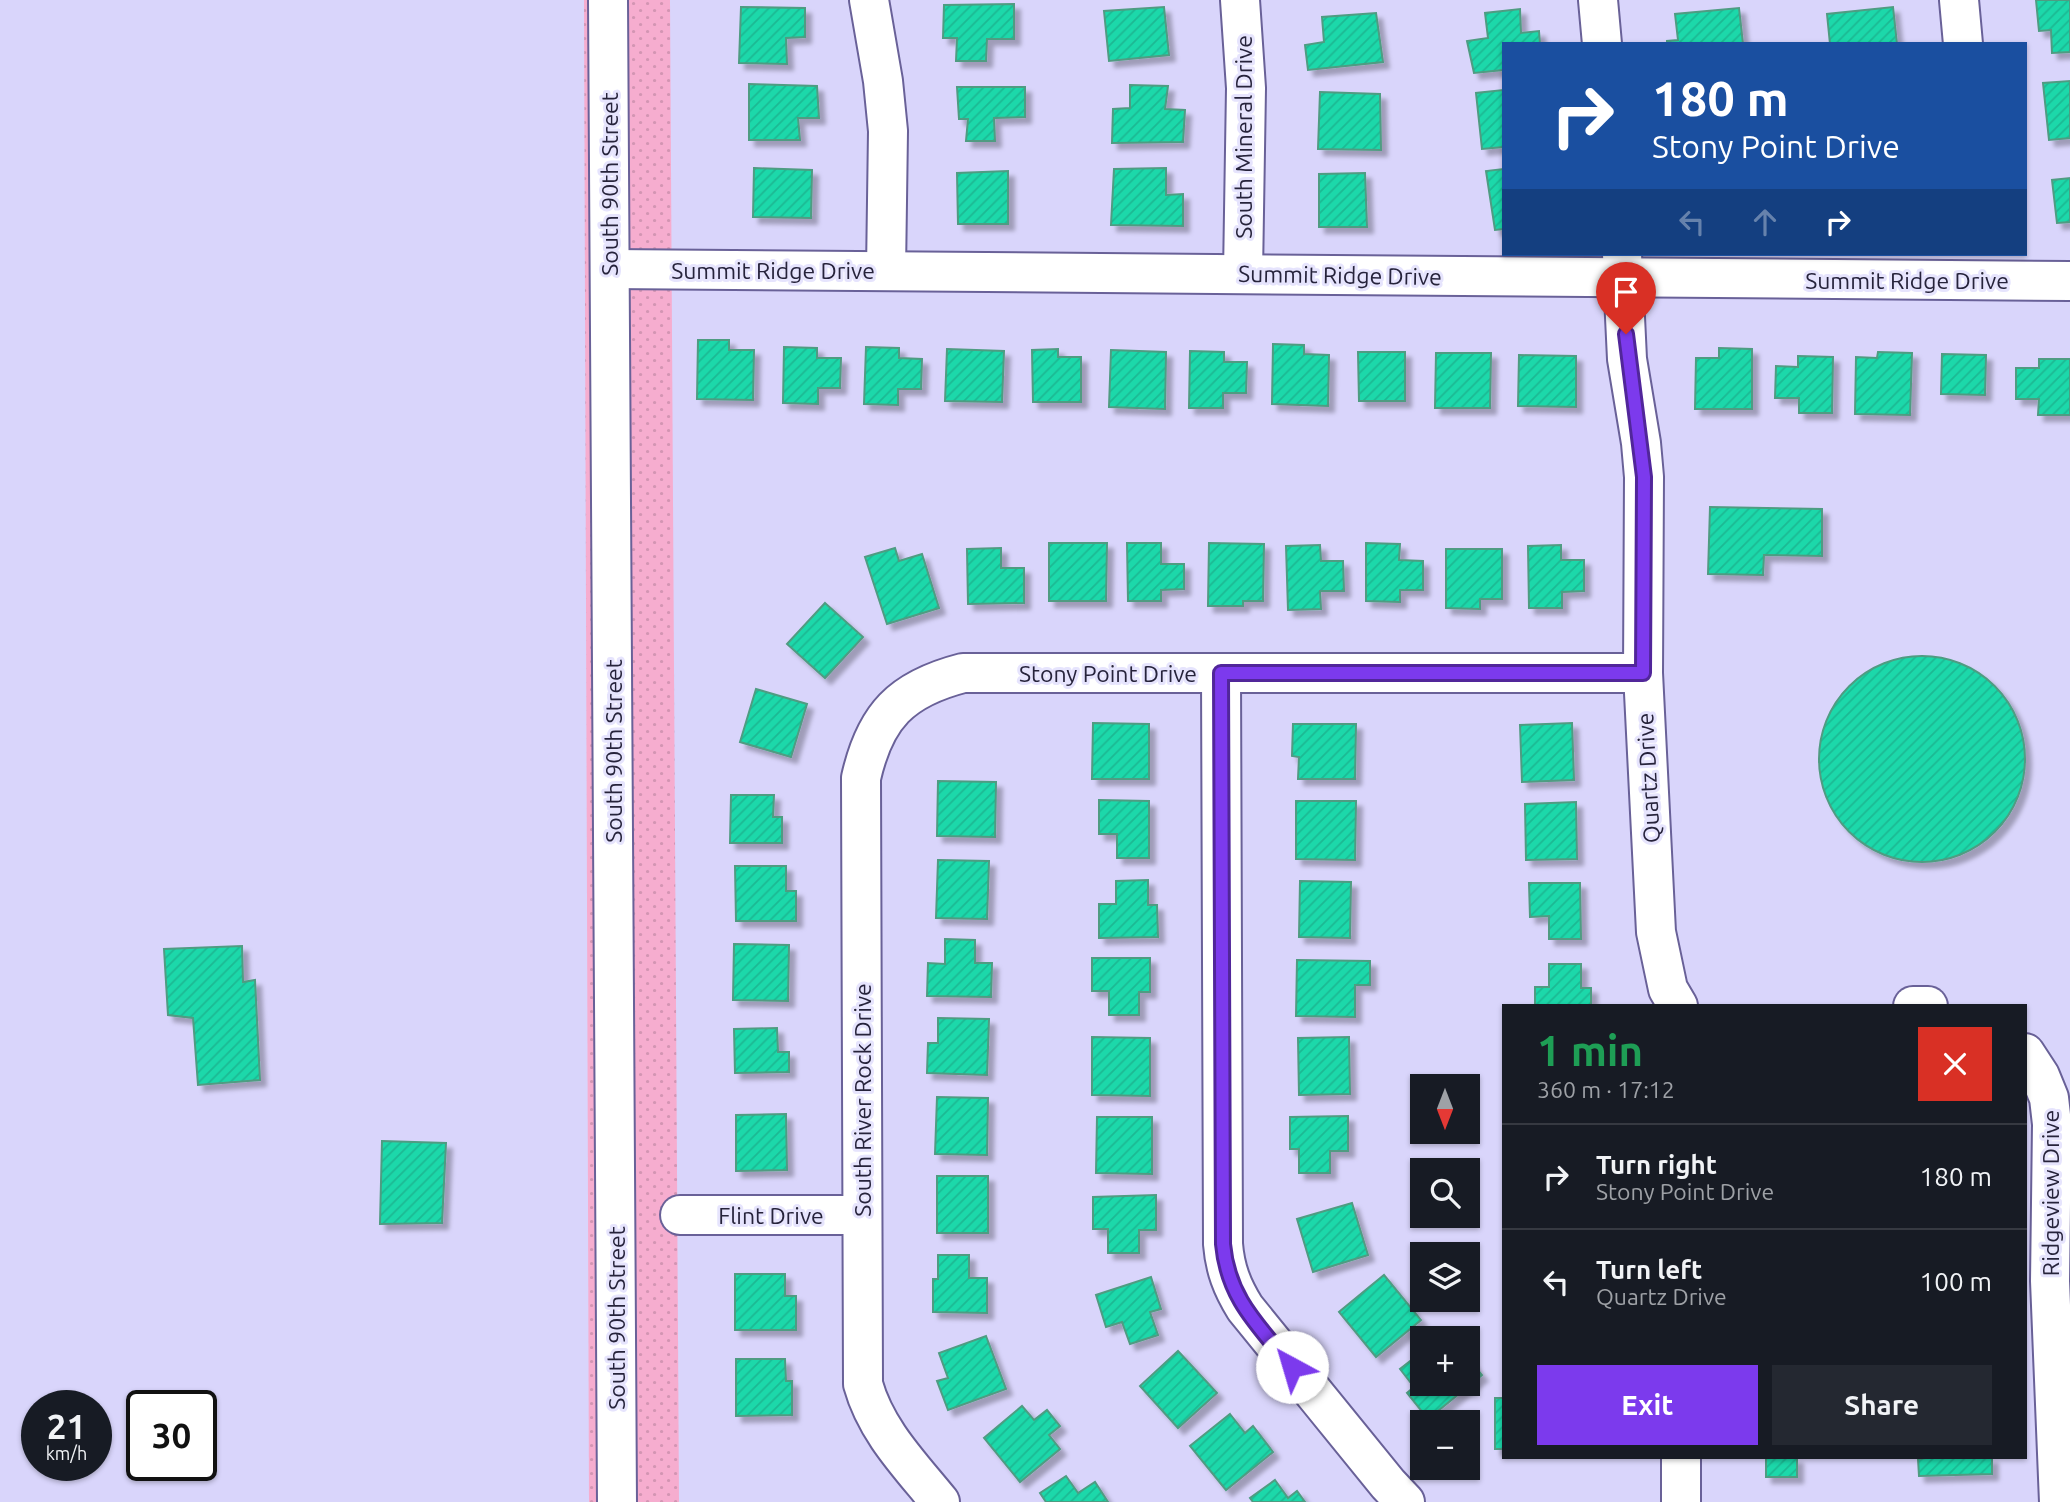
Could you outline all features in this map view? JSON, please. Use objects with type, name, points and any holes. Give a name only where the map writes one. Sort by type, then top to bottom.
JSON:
[{"type":"street","name":"South 90th Street","points":[[608,0],[617,1502]]},
{"type":"street","points":[[869,0],[883,81],[888,131],[886,271]]},
{"type":"street","name":"South Mineral Drive","points":[[1240,0],[1246,88],[1243,274]]},
{"type":"street","points":[[1598,0],[1602,42]]},
{"type":"street","points":[[1959,0],[1963,42]]},
{"type":"street","name":"Summit Ridge Drive","points":[[610,269],[1243,274],[1622,266],[1984,267],[2070,281]]},
{"type":"street","name":"Quartz Drive","points":[[1622,266],[1628,359],[1644,477],[1643,673],[1656,932],[1668,989],[1677,1004]]},
{"type":"street","name":"Stony Point Drive","points":[[913,691],[936,680],[963,673],[1643,673]]},
{"type":"street","points":[[1221,673],[1225,1267],[1233,1289],[1245,1308],[1405,1502]]},
{"type":"street","name":"South River Rock Drive","points":[[913,691],[899,703],[874,735],[862,778],[863,1384],[869,1405],[890,1441],[940,1502]]},
{"type":"street","name":"Ridgeview Drive","points":[[2027,1055],[2049,1098],[2052,1124],[2050,1294],[2059,1502]]},
{"type":"street","name":"Flint Drive","points":[[680,1215],[862,1215]]},
{"type":"street","points":[[1681,1459],[1681,1502]]},
{"type":"shaded area","points":[[584,0],[670,0],[679,1502],[589,1502]]},
{"type":"building","points":[[2036,0],[2070,0],[2070,52],[2052,53],[2051,30],[2039,31]]},
{"type":"building","points":[[1014,4],[1014,39],[987,39],[986,61],[956,61],[957,38],[943,38],[944,5]]},
{"type":"building","points":[[741,7],[805,8],[805,37],[786,38],[787,64],[739,63]]},
{"type":"building","points":[[1164,7],[1169,55],[1109,61],[1104,11]]},
{"type":"building","points":[[1893,7],[1897,42],[1830,42],[1827,14]]},
{"type":"building","points":[[1739,8],[1743,42],[1667,42],[1678,40],[1675,14]]},
{"type":"building","points":[[1520,9],[1521,33],[1539,31],[1540,42],[1502,42],[1502,70],[1474,73],[1467,41],[1488,38],[1485,13]]},
{"type":"building","points":[[1376,13],[1383,62],[1308,70],[1305,45],[1324,42],[1322,17]]},
{"type":"building","points":[[2070,81],[2070,138],[2049,140],[2043,83]]},
{"type":"building","points":[[749,84],[817,86],[819,118],[798,118],[800,140],[749,140]]},
{"type":"building","points":[[1130,85],[1168,86],[1165,109],[1185,110],[1183,142],[1112,143],[1113,109],[1130,108]]},
{"type":"building","points":[[957,87],[1025,87],[1025,117],[994,118],[995,141],[966,141],[968,119],[959,119]]},
{"type":"building","points":[[1502,90],[1502,147],[1482,149],[1476,93]]},
{"type":"building","points":[[1320,92],[1380,94],[1381,150],[1318,149]]},
{"type":"building","points":[[754,168],[812,170],[811,218],[753,217]]},
{"type":"building","points":[[1166,168],[1166,195],[1183,194],[1183,226],[1111,225],[1114,169]]},
{"type":"building","points":[[1502,169],[1502,229],[1495,230],[1486,171]]},
{"type":"building","points":[[1008,171],[1008,224],[958,224],[957,173]]},
{"type":"building","points":[[1365,173],[1367,227],[1319,227],[1319,174]]},
{"type":"building","points":[[2070,178],[2070,222],[2057,223],[2052,180]]},
{"type":"building","points":[[698,340],[729,340],[729,350],[754,350],[753,400],[697,399]]},
{"type":"building","points":[[1273,344],[1304,345],[1304,354],[1329,355],[1328,406],[1272,404]]},
{"type":"building","points":[[784,347],[817,348],[817,358],[841,358],[840,388],[818,388],[818,404],[783,403]]},
{"type":"building","points":[[866,347],[899,348],[899,358],[922,359],[921,389],[898,389],[898,405],[864,404]]},
{"type":"building","points":[[1719,348],[1752,349],[1752,409],[1695,409],[1696,358],[1719,358]]},
{"type":"building","points":[[947,349],[1004,351],[1002,402],[945,401]]},
{"type":"building","points":[[1058,349],[1058,357],[1081,357],[1081,402],[1033,402],[1032,350]]},
{"type":"building","points":[[1111,350],[1166,352],[1165,409],[1109,407]]},
{"type":"building","points":[[1190,351],[1224,352],[1224,362],[1247,362],[1246,393],[1223,393],[1223,408],[1189,408]]},
{"type":"building","points":[[1358,352],[1405,352],[1405,401],[1359,401]]},
{"type":"building","points":[[1878,352],[1912,353],[1910,415],[1855,414],[1856,357],[1877,358]]},
{"type":"building","points":[[1436,353],[1491,353],[1490,408],[1435,408]]},
{"type":"building","points":[[1942,354],[1986,355],[1985,395],[1941,394]]},
{"type":"building","points":[[1519,355],[1576,356],[1576,407],[1518,406]]},
{"type":"building","points":[[1798,356],[1833,357],[1832,413],[1799,413],[1799,398],[1775,398],[1776,366],[1798,367]]},
{"type":"building","points":[[2039,359],[2070,359],[2070,415],[2038,415],[2039,399],[2016,399],[2016,368],[2039,368]]},
{"type":"building","points":[[1710,507],[1822,509],[1822,556],[1764,555],[1763,575],[1708,574]]},
{"type":"building","points":[[1049,543],[1107,543],[1106,601],[1049,601]]},
{"type":"building","points":[[1127,543],[1161,543],[1161,564],[1184,564],[1184,589],[1161,590],[1161,601],[1128,601]]},
{"type":"building","points":[[1209,543],[1264,544],[1263,601],[1243,601],[1243,606],[1208,606]]},
{"type":"building","points":[[1366,543],[1400,544],[1399,560],[1423,561],[1423,590],[1400,590],[1400,602],[1366,601]]},
{"type":"building","points":[[1320,545],[1321,561],[1343,561],[1344,591],[1320,591],[1321,609],[1288,610],[1286,546]]},
{"type":"building","points":[[1561,545],[1561,560],[1584,560],[1584,591],[1562,592],[1562,608],[1529,608],[1528,546]]},
{"type":"building","points":[[895,548],[899,561],[922,554],[939,608],[887,624],[865,557]]},
{"type":"building","points":[[1001,548],[1001,568],[1024,568],[1024,603],[968,604],[967,549]]},
{"type":"building","points":[[1446,549],[1502,549],[1502,599],[1480,599],[1480,609],[1446,608]]},
{"type":"building","points":[[825,603],[863,637],[825,678],[787,644]]},
{"type":"building","points":[[1922,656],[1962,664],[1995,686],[2017,719],[2025,759],[2017,799],[1995,832],[1962,854],[1922,862],[1882,854],[1849,832],[1827,799],[1819,759],[1827,719],[1849,686],[1882,664]]},
{"type":"building","points":[[756,689],[807,704],[791,757],[740,742]]},
{"type":"building","points":[[1093,723],[1149,724],[1149,779],[1092,779]]},
{"type":"building","points":[[1572,723],[1574,780],[1522,782],[1520,725]]},
{"type":"building","points":[[1293,724],[1356,724],[1355,779],[1298,779],[1299,757],[1292,756]]},
{"type":"building","points":[[938,781],[996,782],[995,837],[937,836]]},
{"type":"building","points":[[731,795],[774,795],[773,817],[782,817],[782,843],[730,843]]},
{"type":"building","points":[[1099,800],[1149,801],[1149,858],[1117,858],[1117,834],[1099,834]]},
{"type":"building","points":[[1296,801],[1356,801],[1355,860],[1296,859]]},
{"type":"building","points":[[1576,802],[1577,859],[1526,860],[1525,804]]},
{"type":"building","points":[[938,860],[989,861],[987,919],[936,918]]},
{"type":"building","points":[[735,866],[786,866],[786,891],[796,891],[796,921],[736,921]]},
{"type":"building","points":[[1148,880],[1148,905],[1157,905],[1158,937],[1099,938],[1099,904],[1116,904],[1116,881]]},
{"type":"building","points":[[1300,881],[1351,882],[1350,938],[1299,937]]},
{"type":"building","points":[[1529,883],[1580,883],[1581,939],[1549,939],[1549,916],[1530,917]]},
{"type":"building","points":[[945,939],[975,940],[975,963],[992,963],[991,997],[927,996],[928,963],[945,964]]},
{"type":"building","points":[[734,944],[789,945],[788,1001],[733,1000]]},
{"type":"building","points":[[242,946],[243,982],[255,980],[260,1080],[198,1085],[193,1018],[168,1015],[164,949]]},
{"type":"building","points":[[1092,958],[1150,958],[1150,992],[1139,992],[1139,1015],[1109,1015],[1109,991],[1092,991]]},
{"type":"building","points":[[1297,960],[1370,961],[1370,985],[1355,985],[1355,1017],[1296,1016]]},
{"type":"building","points":[[1549,964],[1581,964],[1581,988],[1591,988],[1591,1004],[1535,1004],[1535,987],[1549,987]]},
{"type":"building","points":[[938,1018],[989,1019],[987,1075],[927,1073],[928,1043],[938,1043]]},
{"type":"building","points":[[777,1028],[778,1052],[789,1052],[789,1072],[735,1073],[734,1029]]},
{"type":"building","points":[[1092,1037],[1150,1038],[1150,1096],[1092,1095]]},
{"type":"building","points":[[1349,1037],[1350,1094],[1299,1095],[1298,1038]]},
{"type":"building","points":[[937,1097],[988,1098],[987,1155],[935,1154]]},
{"type":"building","points":[[786,1114],[787,1170],[736,1171],[736,1115]]},
{"type":"building","points":[[1348,1116],[1348,1151],[1330,1151],[1330,1173],[1299,1173],[1299,1149],[1290,1149],[1290,1117]]},
{"type":"building","points":[[1097,1117],[1152,1117],[1152,1174],[1096,1173]]},
{"type":"building","points":[[382,1141],[446,1143],[442,1223],[380,1224]]},
{"type":"building","points":[[937,1176],[988,1176],[988,1233],[937,1233]]},
{"type":"building","points":[[1156,1195],[1156,1230],[1139,1230],[1139,1253],[1108,1253],[1108,1229],[1093,1229],[1093,1197]]},
{"type":"building","points":[[1352,1203],[1368,1255],[1313,1272],[1297,1219]]},
{"type":"building","points":[[938,1255],[969,1255],[969,1278],[987,1278],[987,1313],[933,1312],[933,1279],[938,1279]]},
{"type":"building","points":[[735,1274],[785,1274],[785,1296],[796,1296],[796,1330],[735,1330]]},
{"type":"building","points":[[1384,1275],[1410,1307],[1410,1312],[1414,1312],[1421,1320],[1410,1326],[1410,1329],[1376,1357],[1339,1312]]},
{"type":"building","points":[[1151,1277],[1161,1309],[1150,1312],[1158,1335],[1130,1344],[1122,1322],[1106,1327],[1096,1295]]},
{"type":"building","points":[[986,1336],[1006,1389],[948,1410],[937,1381],[948,1378],[939,1353]]},
{"type":"building","points":[[1178,1351],[1217,1393],[1178,1428],[1140,1386]]},
{"type":"building","points":[[736,1359],[785,1359],[786,1381],[792,1381],[792,1415],[736,1416]]},
{"type":"building","points":[[1410,1361],[1410,1382],[1400,1369]]},
{"type":"building","points":[[1410,1390],[1410,1396],[1456,1396],[1439,1410],[1421,1410],[1407,1393]]},
{"type":"building","points":[[1495,1398],[1502,1398],[1502,1449],[1495,1449]]},
{"type":"building","points":[[1022,1406],[1034,1420],[1047,1410],[1060,1426],[1049,1435],[1060,1449],[1020,1482],[984,1438]]},
{"type":"building","points":[[1230,1414],[1245,1433],[1253,1426],[1273,1452],[1226,1490],[1190,1446]]},
{"type":"building","points":[[1766,1459],[1797,1459],[1797,1477],[1766,1477]]},
{"type":"building","points":[[1918,1459],[1992,1459],[1992,1474],[1919,1476]]},
{"type":"building","points":[[1066,1476],[1078,1493],[1095,1482],[1108,1502],[1046,1502],[1040,1493]]},
{"type":"building","points":[[1275,1480],[1288,1498],[1297,1491],[1305,1502],[1253,1502],[1250,1498]]},
{"type":"route","points":[[1292,1367],[1245,1308],[1233,1289],[1225,1267],[1221,673],[1643,673],[1644,477],[1626,334]]}]
